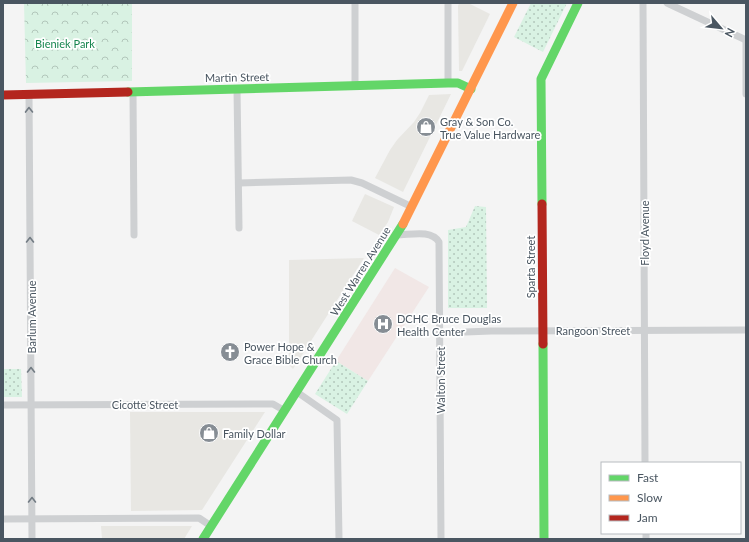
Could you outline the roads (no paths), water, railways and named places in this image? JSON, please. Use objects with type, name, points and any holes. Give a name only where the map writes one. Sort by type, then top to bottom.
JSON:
[{"type":"street","points":[[355,3],[355,86]]},
{"type":"street","points":[[448,3],[448,83]]},
{"type":"street","name":"West Warren Avenue","points":[[203,539],[397,235],[513,3]]},
{"type":"street","name":"Sparta Street","points":[[544,539],[541,79],[578,3]]},
{"type":"street","name":"Floyd Avenue","points":[[643,3],[645,462]]},
{"type":"street","points":[[667,3],[746,40],[746,94]]},
{"type":"street","name":"Martin Street","points":[[3,95],[448,83],[458,83],[471,89]]},
{"type":"street","points":[[238,89],[239,228]]},
{"type":"street","points":[[133,92],[134,235]]},
{"type":"street","name":"Barlum Avenue","points":[[29,94],[32,539]]},
{"type":"street","points":[[239,183],[351,180],[362,183],[412,207]]},
{"type":"street","name":"Walton Street","points":[[397,235],[430,234],[439,242],[441,539]]},
{"type":"street","name":"Rangoon Street","points":[[440,333],[542,330],[746,330]]},
{"type":"street","points":[[297,392],[337,420],[339,539]]},
{"type":"street","name":"Cicotte Street","points":[[3,405],[273,404],[284,412]]},
{"type":"street","points":[[3,519],[199,518],[211,526]]},
{"type":"place","name":"Gray & Son Co. True Value Hardware","points":[[426,127]]},
{"type":"place","name":"DCHC Bruce Douglas Health Center","points":[[383,324]]},
{"type":"place","name":"Power Hope & Grace Bible Church","points":[[230,352]]},
{"type":"place","name":"Family Dollar","points":[[209,433]]},
{"type":"park label","name":"Bieniek Park","points":[[65,43]]}]
